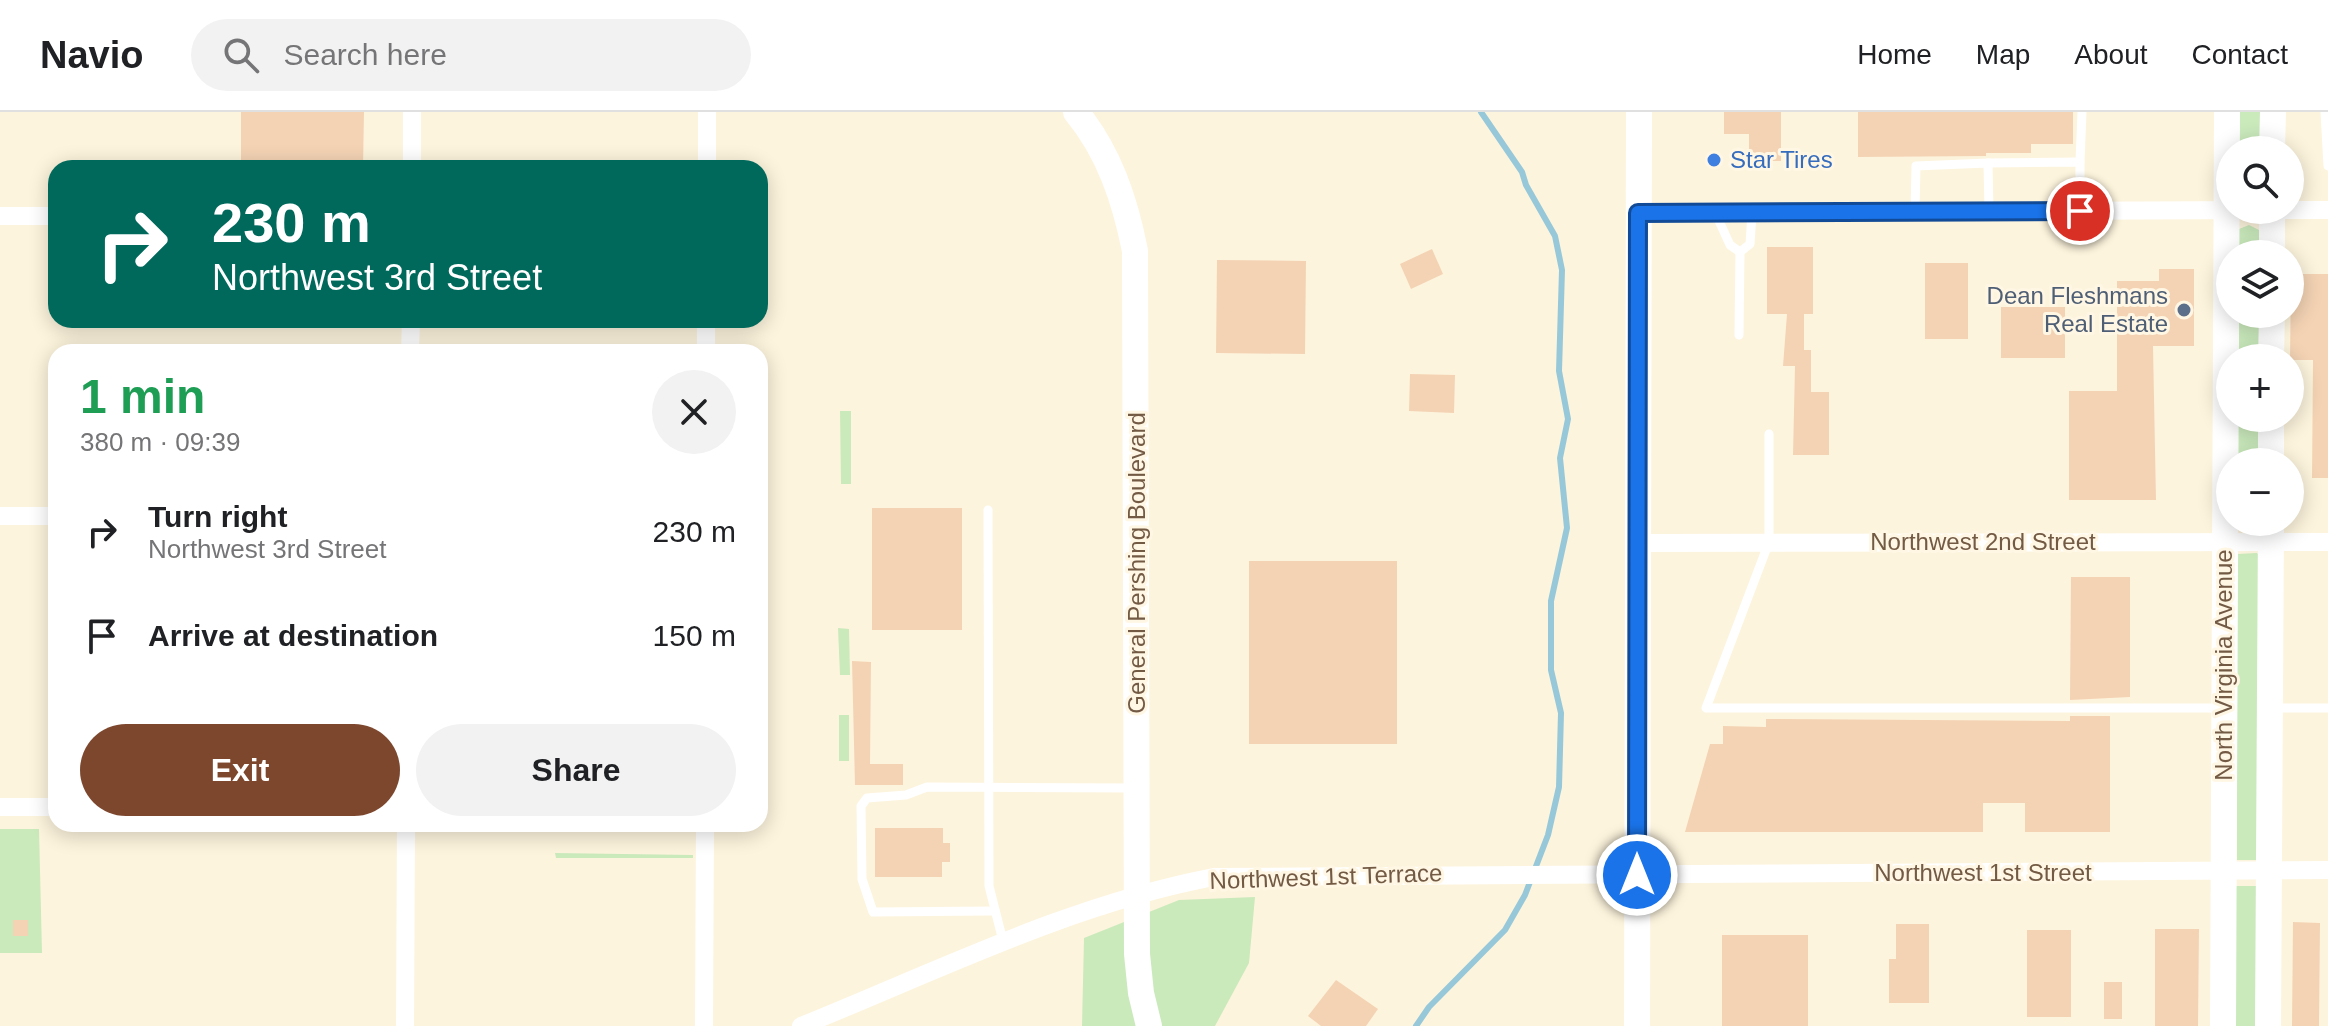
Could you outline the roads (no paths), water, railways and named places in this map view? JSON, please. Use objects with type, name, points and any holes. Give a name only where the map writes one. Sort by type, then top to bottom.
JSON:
[{"type":"main road","name":"General Pershing Boulevard","points":[[1076,112],[1107,160],[1129,219],[1135,251],[1137,895],[1141,993],[1149,1026]]},
{"type":"main road","points":[[1637,1026],[1639,112]]},
{"type":"main road","name":"North Virginia Avenue","points":[[2227,112],[2227,136]]},
{"type":"main road","points":[[2272,136],[2273,112]]},
{"type":"main road","name":"North Virginia Avenue","points":[[2223,1026],[2226,224]]},
{"type":"main road","name":"North Virginia Avenue","points":[[2268,1026],[2271,536]]},
{"type":"street","points":[[412,112],[412,160]]},
{"type":"street","points":[[707,112],[707,160]]},
{"type":"street","points":[[1638,213],[2216,210]]},
{"type":"street","points":[[2304,210],[2328,210]]},
{"type":"street","points":[[0,216],[48,216]]},
{"type":"street","points":[[0,516],[48,516]]},
{"type":"street","name":"Northwest 2nd Street","points":[[1637,543],[2225,541],[2251,536]]},
{"type":"street","name":"Northwest 2nd Street","points":[[2294,536],[2328,542]]},
{"type":"street","points":[[0,807],[48,807]]},
{"type":"street","points":[[405,1026],[406,832]]},
{"type":"street","points":[[704,1026],[705,832]]},
{"type":"street","name":"Northwest 1st Street","points":[[1637,875],[2328,870]]},
{"type":"street","name":"Northwest 1st Terrace","points":[[801,1026],[1137,895],[1214,877],[1255,874],[1637,875]]},
{"type":"lane","points":[[2080,211],[2082,112]]},
{"type":"lane","points":[[2325,112],[2328,166]]},
{"type":"lane","points":[[1915,211],[1916,166],[2080,162]]},
{"type":"lane","points":[[1988,163],[1989,211]]},
{"type":"lane","points":[[1715,212],[1730,245],[1740,252]]},
{"type":"lane","points":[[1740,252],[1750,244],[1752,212]]},
{"type":"lane","points":[[1739,335],[1740,252]]},
{"type":"lane","points":[[1769,434],[1769,542],[1706,708],[2224,708]]},
{"type":"lane","points":[[988,510],[989,886],[1004,945]]},
{"type":"lane","points":[[2270,708],[2328,708]]},
{"type":"lane","points":[[993,911],[873,912],[862,879],[861,806],[867,798],[906,795],[927,787],[1137,788]]},
{"type":"waterway","points":[[1416,1026],[1429,1007],[1505,930],[1525,895],[1548,835],[1559,787],[1561,713],[1551,670],[1551,601],[1567,528],[1560,458],[1568,419],[1559,371],[1562,270],[1555,236],[1526,185],[1522,172],[1481,112]]},
{"type":"place","name":"Star Tires","points":[[1714,160]]},
{"type":"place","name":"Dean Fleshmans Real Estate","points":[[2184,310]]}]
